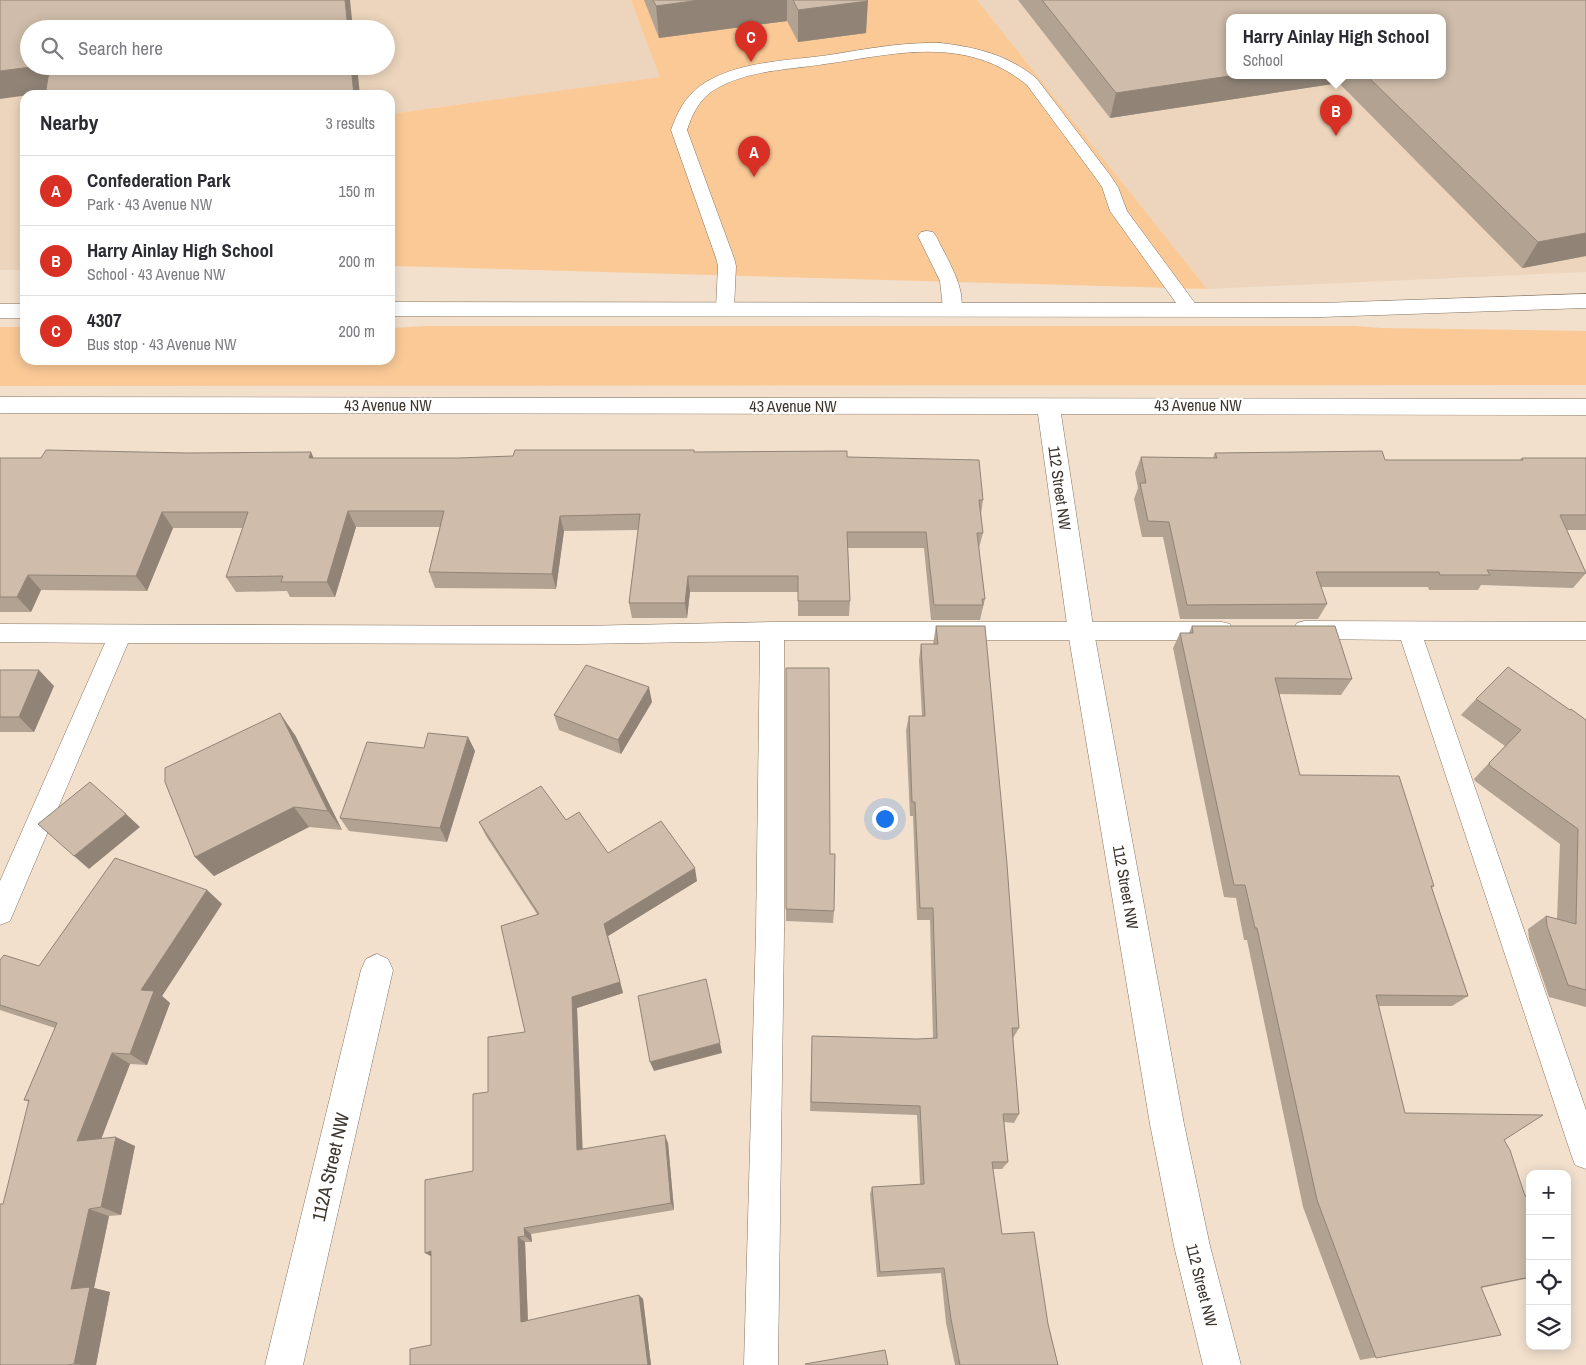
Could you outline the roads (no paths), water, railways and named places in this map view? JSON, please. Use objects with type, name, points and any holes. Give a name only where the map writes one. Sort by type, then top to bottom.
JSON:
[{"type":"street","points":[[395,309],[952,308],[1322,310],[1586,301]]},
{"type":"street","points":[[0,311],[20,311]]},
{"type":"street","name":"43 Avenue NW","points":[[0,405],[1586,407]]},
{"type":"street","name":"112 Street NW","points":[[1048,406],[1081,632],[1167,1124],[1192,1246],[1222,1365]]},
{"type":"street","name":"112A Street NW","points":[[284,1365],[376,970]]},
{"type":"lane","points":[[725,308],[726,258],[679,130],[682,115],[689,104],[719,81],[754,70],[932,46],[980,56],[1008,65],[1023,73],[1032,82],[1102,175],[1110,187],[1119,210],[1191,310]]},
{"type":"lane","points":[[927,236],[950,281],[952,308]]},
{"type":"lane","points":[[1283,630],[1586,630]]},
{"type":"lane","points":[[1409,630],[1586,1154]]},
{"type":"lane","points":[[0,633],[578,635],[772,631],[1244,631]]},
{"type":"lane","points":[[761,1365],[770,941],[772,631]]},
{"type":"lane","points":[[0,912],[120,634]]},
{"type":"place","name":"4307","points":[[751,62]]},
{"type":"place","name":"Harry Ainlay High School","points":[[1336,136]]},
{"type":"place","name":"Confederation Park","points":[[754,177]]}]
